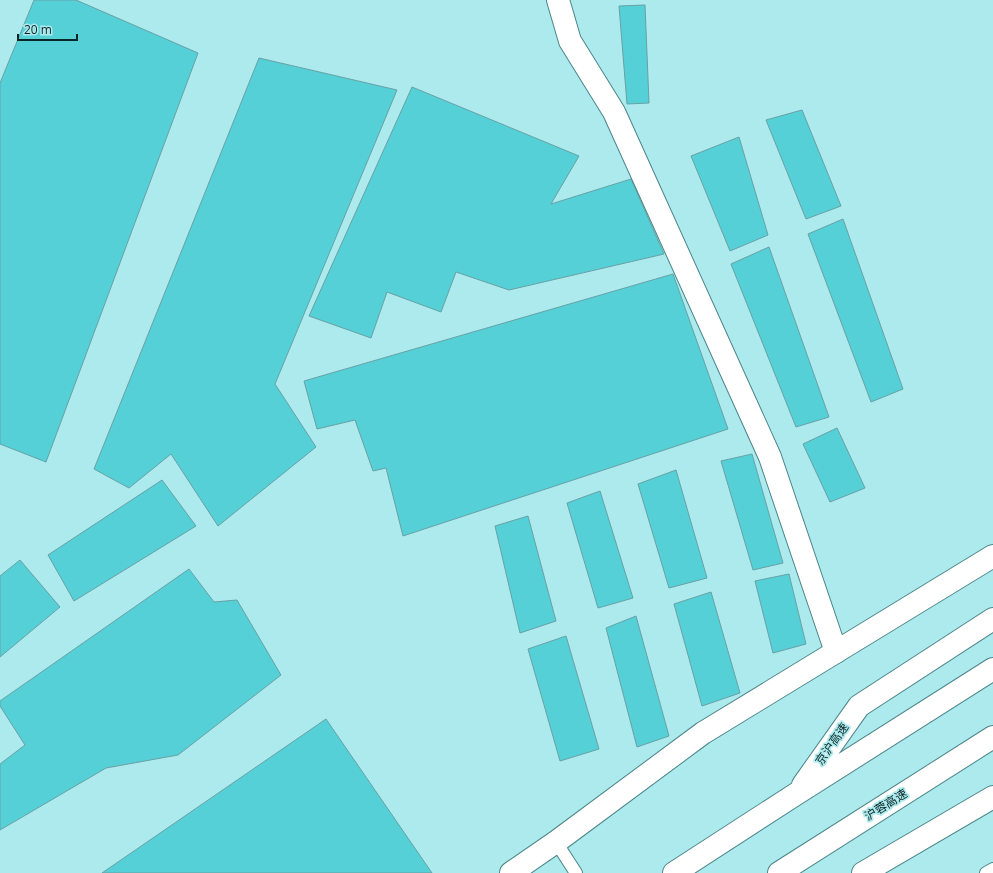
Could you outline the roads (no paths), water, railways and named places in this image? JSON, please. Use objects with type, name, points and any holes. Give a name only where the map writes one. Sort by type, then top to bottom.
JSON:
[{"type":"main road","points":[[558,0],[570,41],[614,112],[770,457],[836,652]]},
{"type":"main road","points":[[511,873],[556,842],[702,733],[993,556]]},
{"type":"main road","name":"京沪高速","points":[[674,873],[796,794],[859,706],[993,619]]},
{"type":"main road","points":[[796,794],[993,669]]},
{"type":"main road","name":"沪蓉高速","points":[[779,873],[993,737]]},
{"type":"main road","points":[[863,873],[993,797]]},
{"type":"lane","points":[[556,842],[576,873]]},
{"type":"lane","points":[[986,873],[993,869]]}]
